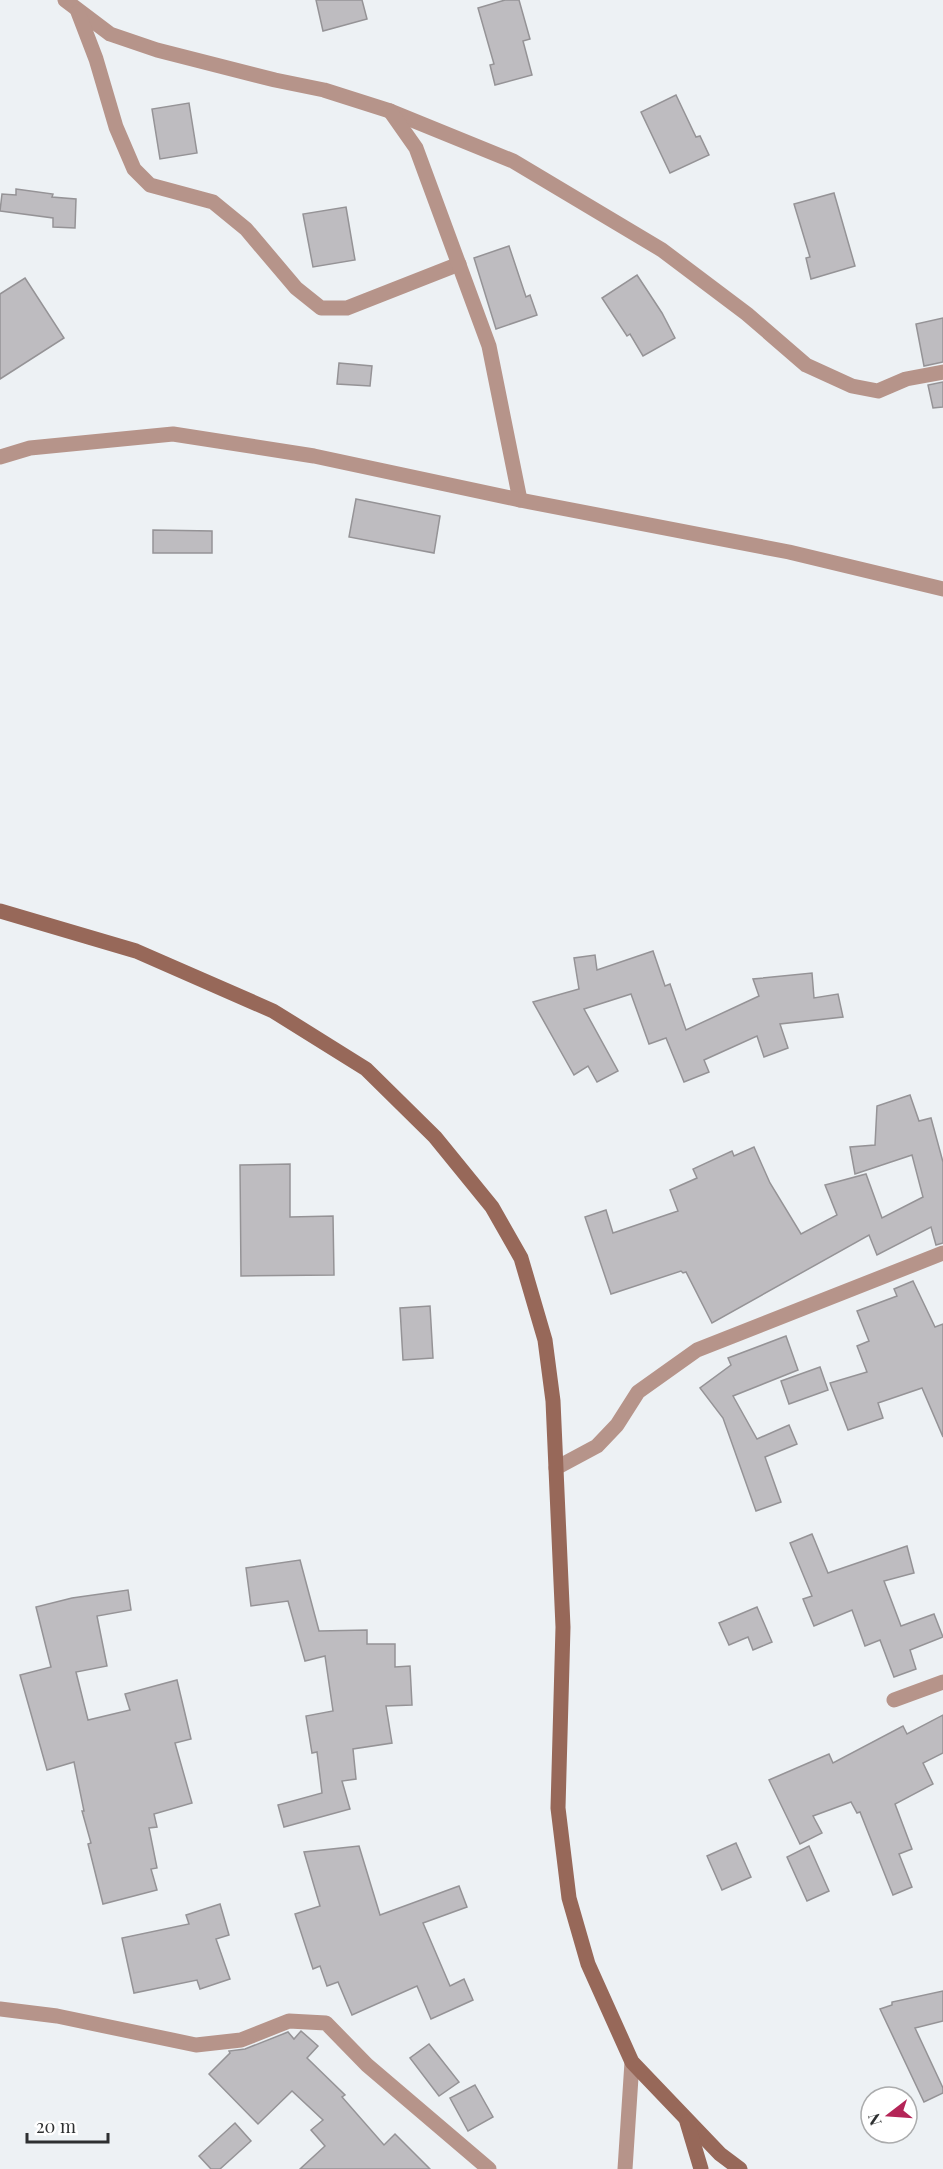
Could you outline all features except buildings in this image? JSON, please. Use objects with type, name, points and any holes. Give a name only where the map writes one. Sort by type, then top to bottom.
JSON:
[{"type":"street","points":[[65,0],[110,34],[157,50],[324,90],[390,111],[513,161],[662,250],[747,314],[806,365],[852,386],[878,391],[906,379],[943,372]]},
{"type":"street","points":[[78,12],[96,59],[116,127],[134,169],[150,185],[213,202],[246,229],[296,288],[321,308],[347,308],[459,264]]},
{"type":"street","points":[[390,111],[416,148],[489,345],[520,500]]},
{"type":"street","points":[[0,457],[30,448],[173,434],[314,456],[520,500],[789,552],[943,588]]},
{"type":"street","points":[[0,911],[136,951],[273,1011],[366,1069],[435,1137],[492,1207],[521,1258],[545,1340],[553,1401],[563,1627],[558,1808],[569,1898],[588,1964],[632,2062],[720,2154],[740,2169]]},
{"type":"street","points":[[556,1468],[597,1446],[617,1425],[638,1392],[696,1350],[943,1253]]},
{"type":"street","points":[[894,1700],[943,1682]]},
{"type":"street","points":[[0,2009],[57,2016],[196,2045],[241,2040],[289,2021],[326,2023],[367,2065],[489,2169]]},
{"type":"street","points":[[625,2169],[632,2062]]},
{"type":"street","points":[[686,2119],[701,2169]]}]
